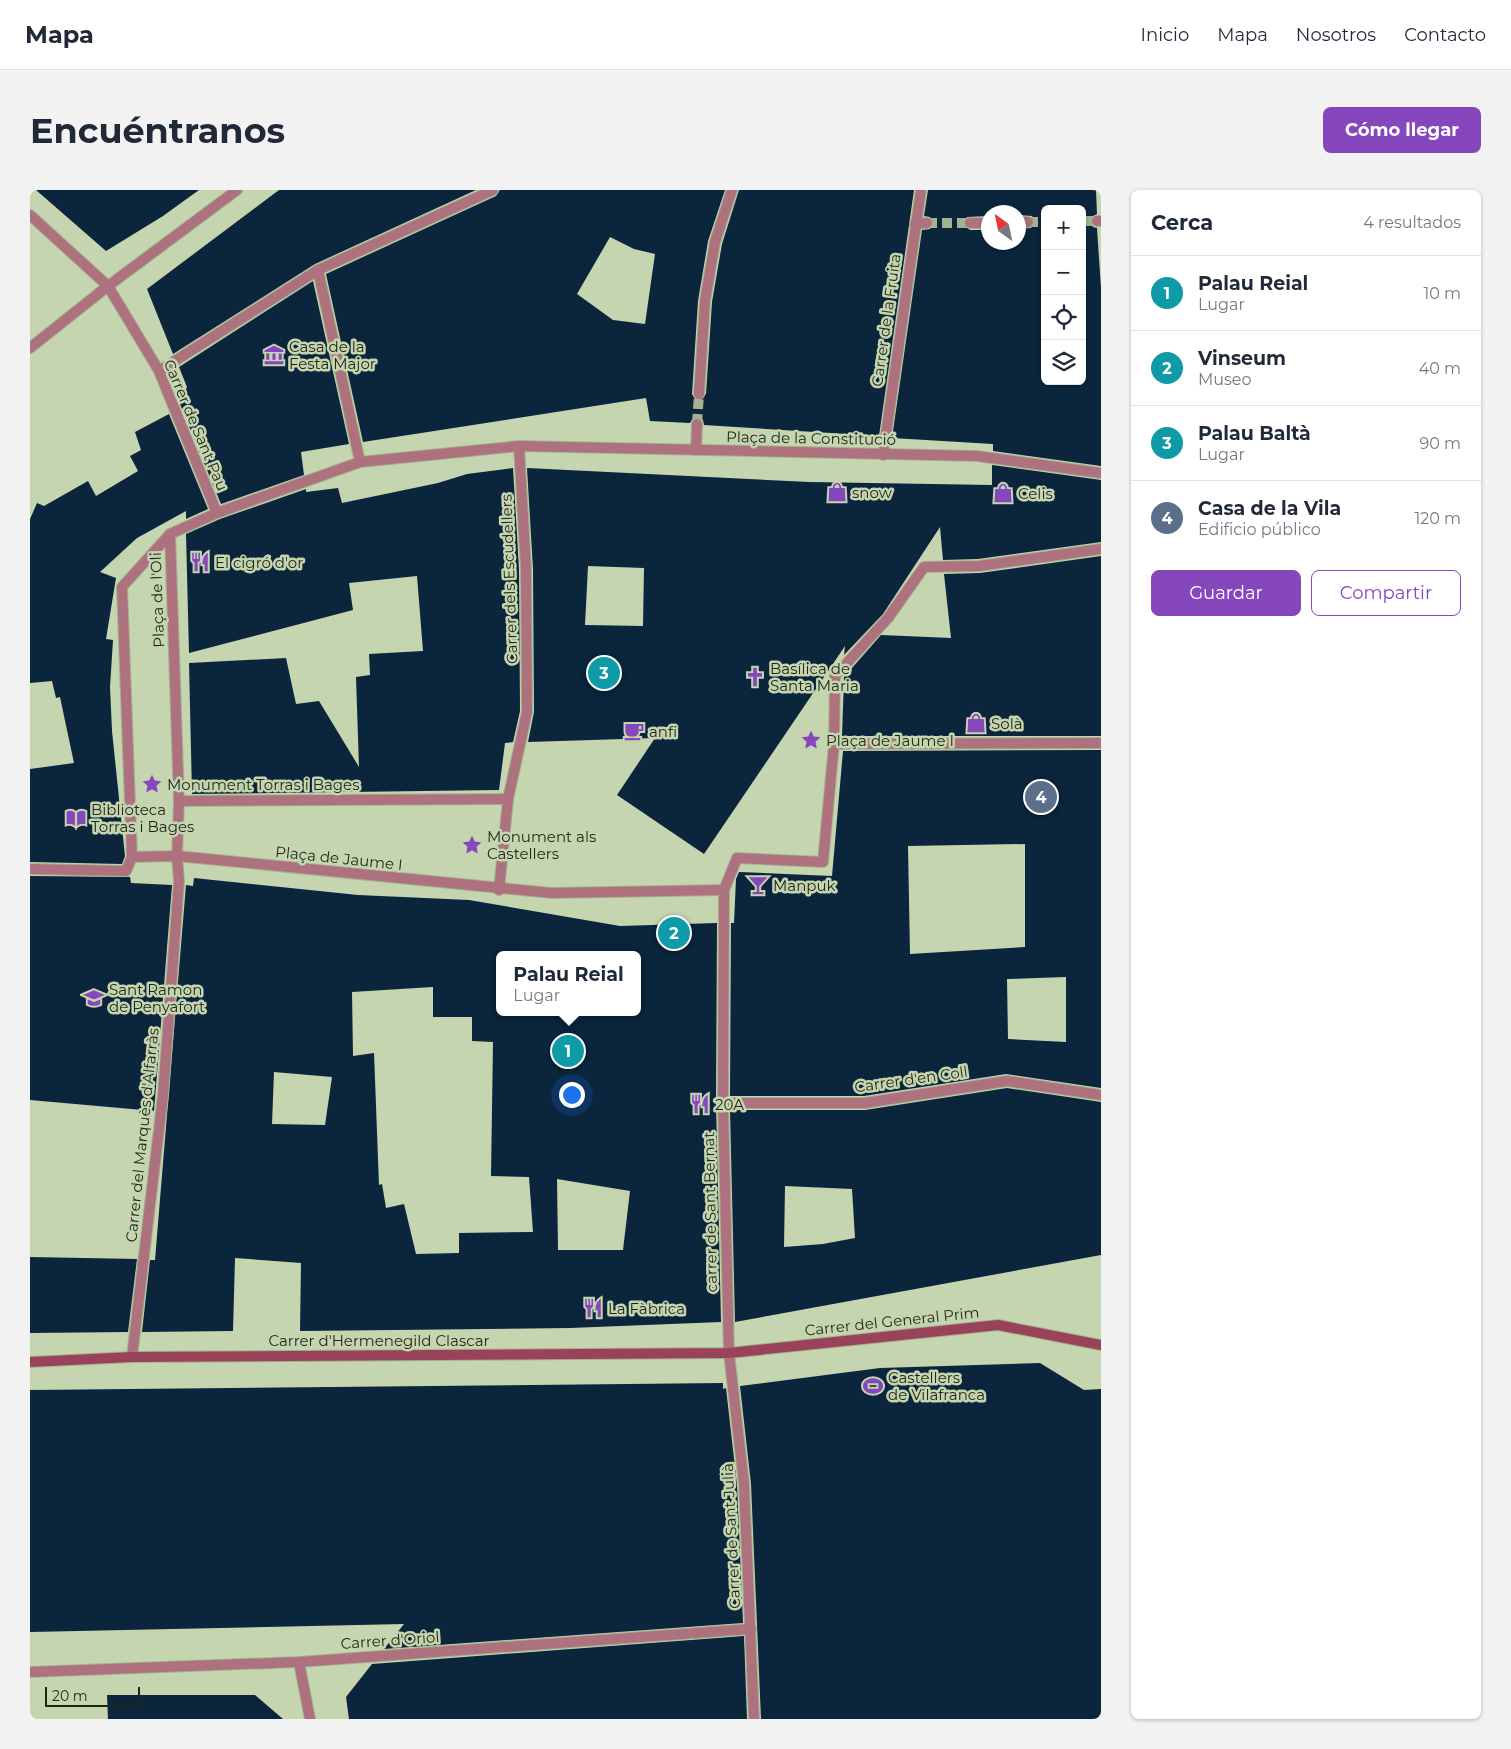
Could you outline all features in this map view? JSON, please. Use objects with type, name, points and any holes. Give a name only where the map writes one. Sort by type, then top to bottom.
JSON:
[{"type":"street","points":[[30,348],[108,286],[237,190]]},
{"type":"street","points":[[159,371],[318,270],[493,190]]},
{"type":"street","points":[[699,394],[705,301],[714,242],[732,190]]},
{"type":"street","name":"Carrer de la Fruita","points":[[883,455],[920,190]]},
{"type":"street","name":"Carrer de Sant Pau","points":[[30,215],[108,286],[159,371],[217,513]]},
{"type":"street","points":[[915,224],[927,223]]},
{"type":"street","points":[[970,223],[981,223]]},
{"type":"street","points":[[318,270],[360,462]]},
{"type":"street","points":[[696,450],[697,424]]},
{"type":"street","name":"Plaça de la Constitució","points":[[170,534],[217,513],[360,462],[519,446],[977,456],[1101,474]]},
{"type":"street","name":"Carrer dels Escudellers","points":[[508,799],[527,712],[526,569],[519,446]]},
{"type":"street","name":"Plaça de l'Oli","points":[[170,534],[179,801],[177,856]]},
{"type":"street","name":"Plaça de l'Oli","points":[[132,857],[122,587],[170,534]]},
{"type":"street","points":[[724,890],[736,858],[824,862],[834,744],[835,676],[888,618],[924,567],[979,566],[1101,549]]},
{"type":"street","points":[[834,744],[1101,743]]},
{"type":"street","points":[[179,801],[508,799],[499,890]]},
{"type":"street","name":"Plaça de Jaume I","points":[[132,857],[177,856],[499,890],[552,893],[724,890]]},
{"type":"street","name":"Carrer del Marquès d'Alfarràs","points":[[132,1357],[163,1095],[179,881],[177,856]]},
{"type":"street","points":[[30,869],[126,871],[132,857]]},
{"type":"street","name":"carrer de Sant Bernat","points":[[724,890],[723,1103],[729,1353]]},
{"type":"street","name":"Carrer d'en Coll","points":[[723,1103],[865,1103],[1007,1081],[1101,1095]]},
{"type":"street","name":"Carrer del General Prim","points":[[729,1353],[998,1325],[1101,1345]]},
{"type":"street","name":"Carrer d'Hermenegild Clascar","points":[[30,1362],[132,1357],[729,1353]]},
{"type":"street","name":"Carrer de Sant Julià","points":[[729,1353],[744,1484],[754,1719]]},
{"type":"street","name":"Carrer d'Oriol","points":[[30,1672],[299,1662],[751,1629]]},
{"type":"street","points":[[299,1662],[310,1719]]},
{"type":"building","points":[[36,190],[199,190],[163,216],[106,251]]},
{"type":"building","points":[[279,190],[476,190],[315,264],[173,354],[147,289]]},
{"type":"building","points":[[500,190],[725,190],[708,241],[698,301],[692,394],[699,401],[706,394],[712,302],[722,244],[739,190],[914,190],[879,436],[704,425],[703,420],[698,417],[693,418],[690,423],[650,421],[646,398],[363,442],[326,274],[496,196]],"holes":[[[610,237],[634,249],[655,254],[645,324],[613,320],[577,294]]]},
{"type":"building","points":[[928,190],[1096,190],[1097,214],[1091,217],[1090,221],[1093,227],[1097,228],[1101,288],[1101,466],[993,451],[993,444],[892,438],[922,230],[930,229],[934,223],[930,217],[924,216]]},
{"type":"building","points":[[313,281],[349,444],[301,452],[304,475],[221,504],[180,404],[187,387],[179,367]]},
{"type":"building","points":[[169,414],[208,509],[186,519],[186,511],[137,538],[100,572],[116,578],[106,639],[113,640],[110,687],[112,731],[125,856],[122,864],[30,862],[30,769],[74,763],[60,697],[56,698],[52,681],[30,683],[30,519],[37,503],[44,506],[88,481],[96,496],[138,471],[130,456],[141,450],[135,432]]},
{"type":"building","points":[[992,465],[1101,480],[1101,542],[978,559],[943,560],[940,527],[883,614],[844,655],[845,646],[704,854],[617,795],[655,738],[528,742],[534,712],[533,569],[527,468],[809,482],[992,485]],"holes":[[[588,566],[644,568],[643,626],[585,625]]]},
{"type":"building","points":[[513,468],[519,569],[520,711],[513,742],[505,743],[499,790],[192,794],[189,663],[286,658],[296,704],[319,701],[359,767],[356,677],[370,675],[369,654],[423,651],[417,576],[349,583],[353,610],[189,653],[186,534],[220,519],[306,489],[306,492],[338,488],[342,503],[438,483],[467,474]]},
{"type":"building","points":[[1101,556],[1101,736],[842,736],[844,677],[881,635],[951,638],[944,574],[980,573]]},
{"type":"building","points":[[1101,750],[1101,1088],[1006,1074],[864,1096],[730,1096],[731,923],[734,923],[736,879],[739,872],[832,876],[843,751]],"holes":[[[1025,844],[1025,947],[910,954],[908,846]],[[1066,977],[1066,1042],[1008,1039],[1007,979]]]},
{"type":"building","name":"Sant Ramon de Penyafort","points":[[30,876],[130,877],[131,883],[172,885],[154,1111],[30,1100]]},
{"type":"building","points":[[194,878],[358,895],[469,900],[620,926],[717,923],[716,1103],[721,1322],[570,1328],[300,1331],[301,1263],[235,1258],[233,1331],[142,1332],[150,1260],[155,1260],[186,885],[193,886]],"holes":[[[433,987],[433,1017],[472,1017],[472,1041],[493,1042],[491,1176],[529,1177],[533,1232],[459,1233],[459,1253],[416,1254],[404,1204],[386,1208],[382,1184],[379,1185],[374,1053],[353,1056],[352,992]],[[274,1072],[332,1077],[325,1125],[272,1124]],[[557,1179],[630,1191],[623,1250],[558,1250]]]},
{"type":"building","points":[[1007,1088],[1101,1102],[1101,1255],[735,1322],[730,1110],[865,1110]],"holes":[[[785,1186],[852,1189],[855,1238],[823,1244],[784,1247]]]},
{"type":"building","points":[[30,1257],[137,1259],[128,1332],[30,1333]]},
{"type":"building","points":[[1040,1363],[1084,1390],[1101,1389],[1101,1719],[761,1719],[751,1484],[740,1386],[880,1368]]},
{"type":"building","points":[[723,1383],[723,1389],[726,1388],[737,1485],[743,1623],[384,1649],[404,1624],[30,1632],[30,1390]]},
{"type":"building","points":[[744,1636],[747,1719],[349,1719],[346,1697],[372,1664]]},
{"type":"building","points":[[107,1695],[255,1695],[283,1719],[108,1719]]},
{"type":"tunnel","points":[[1086,221],[1097,221]]},
{"type":"tunnel","points":[[1028,222],[1041,222]]},
{"type":"tunnel","points":[[927,223],[970,223]]},
{"type":"tunnel","points":[[697,424],[699,394]]},
{"type":"place","name":"Casa de la Festa Major","points":[[274,355]]},
{"type":"place","name":"snow","points":[[837,492]]},
{"type":"place","name":"Celis","points":[[1003,493]]},
{"type":"place","name":"El cigró d'or","points":[[200,562]]},
{"type":"place","name":"Palau Baltà","points":[[604,673]]},
{"type":"place","name":"Basílica de Santa Maria","points":[[755,677]]},
{"type":"place","name":"Solà","points":[[976,723]]},
{"type":"place","name":"anfi","points":[[634,731]]},
{"type":"place","name":"Plaça de Jaume I","points":[[811,740]]},
{"type":"place","name":"Monument Torras i Bages","points":[[152,784]]},
{"type":"place","name":"Casa de la Vila","points":[[1041,797]]},
{"type":"place","name":"Biblioteca Torras i Bages","points":[[76,818]]},
{"type":"place","name":"Monument als Castellers","points":[[472,845]]},
{"type":"place","name":"Manpuk","points":[[758,885]]},
{"type":"place","name":"Vinseum","points":[[674,933]]},
{"type":"place","name":"Sant Ramon de Penyafort","points":[[94,998]]},
{"type":"place","name":"Palau Reial","points":[[568,1051]]},
{"type":"place","name":"20A","points":[[700,1104]]},
{"type":"place","name":"La Fàbrica","points":[[593,1308]]},
{"type":"place","name":"Castellers de Vilafranca","points":[[873,1386]]}]
